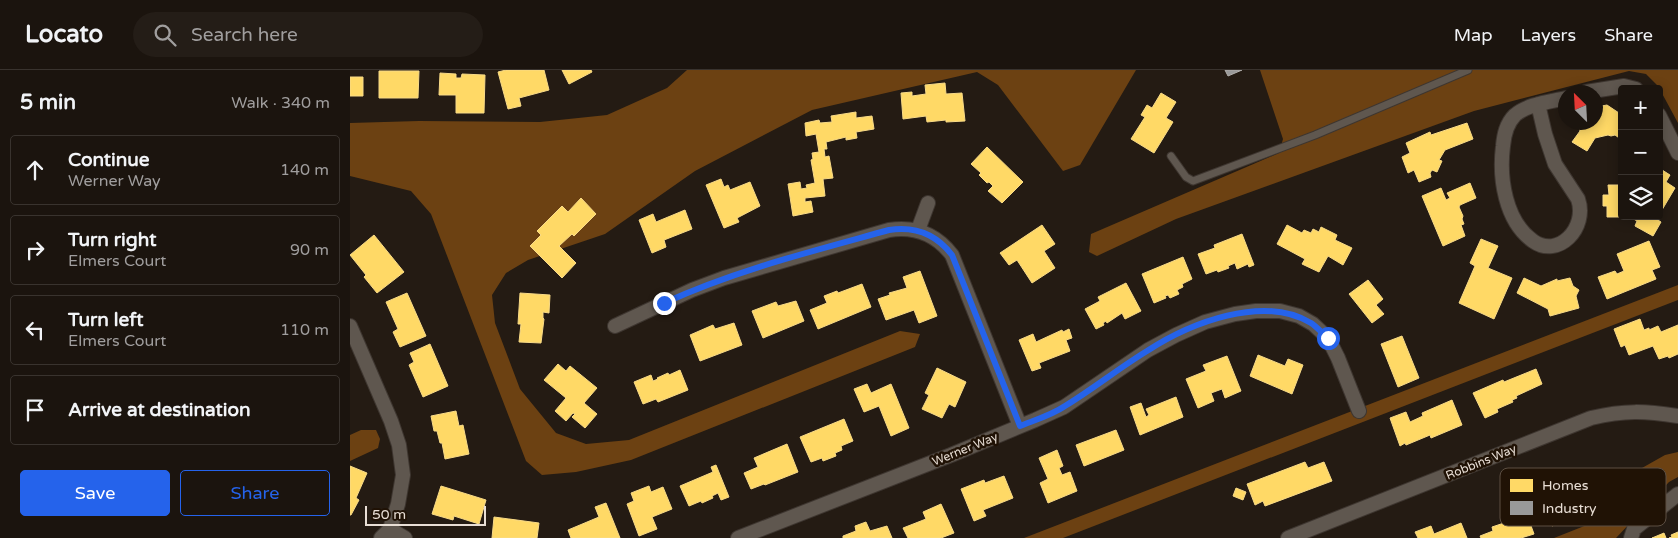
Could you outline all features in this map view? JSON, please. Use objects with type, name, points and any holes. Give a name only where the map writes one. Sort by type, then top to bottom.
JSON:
[{"type":"street","points":[[1603,89],[1618,87]]},
{"type":"street","points":[[1538,104],[1555,164],[1578,199],[1580,206],[1580,219],[1574,232],[1564,241],[1550,245],[1536,243],[1522,230],[1513,216],[1503,189],[1501,172],[1504,134],[1514,116],[1523,109],[1538,104],[1558,100]]},
{"type":"street","points":[[1663,123],[1678,153]]},
{"type":"street","points":[[918,230],[928,203]]},
{"type":"street","points":[[615,326],[692,290],[724,278],[889,230],[902,228],[918,230],[944,244],[952,255],[1020,426]]},
{"type":"street","name":"Werner Way","points":[[738,538],[951,455],[1064,407],[1148,350],[1206,322],[1235,314],[1256,311],[1280,311],[1298,316],[1313,324],[1328,338],[1359,411]]},
{"type":"street","points":[[350,326],[391,421],[399,445],[403,475],[398,504],[386,533],[404,538]]},
{"type":"street","name":"Robbins Way","points":[[1288,538],[1591,418],[1614,412],[1646,411],[1678,416]]},
{"type":"street","points":[[1666,504],[1678,494]]},
{"type":"street","points":[[1631,538],[1634,529],[1638,526]]},
{"type":"lane","points":[[1171,156],[1186,177],[1193,181],[1315,134],[1468,70]]},
{"type":"shaded area","points":[[687,70],[1136,70],[1080,165],[1063,171],[998,85],[977,72],[812,110],[695,171],[605,234],[528,260],[506,273],[492,295],[495,323],[520,389],[556,433],[586,444],[629,440],[900,331],[920,334],[915,347],[631,460],[576,472],[542,475],[526,461],[431,214],[411,191],[350,176],[350,123],[419,121],[540,122],[607,115],[667,88]]},
{"type":"shaded area","points":[[1260,70],[1678,70],[1678,123],[1663,95],[1663,85],[1657,85],[1646,74],[1629,71],[1575,85],[1558,85],[1558,89],[1474,111],[1176,219],[1097,256],[1089,252],[1091,234],[1279,153],[1283,139]]},
{"type":"shaded area","points":[[1678,285],[1678,300],[1063,538],[1024,538]]},
{"type":"shaded area","points":[[361,430],[376,430],[380,439],[378,448],[350,461],[350,435]]},
{"type":"shaded area","points":[[1678,452],[1678,477],[1666,485],[1666,468],[1642,468],[1665,455]]},
{"type":"shaded area","points":[[1584,526],[1627,526],[1616,538],[1554,538]]},
{"type":"building: Homes","points":[[506,70],[544,70],[549,90],[519,98],[521,106],[508,109],[498,72]]},
{"type":"building: Homes","points":[[562,70],[591,70],[592,72],[569,84]]},
{"type":"building: Homes","points":[[379,71],[419,71],[418,98],[379,98]]},
{"type":"building: Homes","points":[[440,73],[456,74],[456,78],[461,78],[462,74],[485,75],[484,113],[456,113],[456,95],[439,95]]},
{"type":"building: Homes","points":[[350,77],[363,77],[363,96],[350,96]]},
{"type":"building: Homes","points":[[945,83],[946,94],[962,93],[965,121],[927,122],[926,116],[903,119],[901,93],[912,92],[912,96],[926,94],[925,85]]},
{"type":"building: Homes","points":[[1161,93],[1176,102],[1166,118],[1173,122],[1154,153],[1131,139],[1145,117],[1141,115],[1147,105],[1152,108]]},
{"type":"building: Homes","points":[[1607,105],[1618,112],[1618,137],[1608,135],[1595,138],[1587,151],[1572,142],[1580,130],[1603,130],[1603,106]]},
{"type":"building: Homes","points":[[856,112],[856,118],[872,116],[874,129],[856,132],[857,138],[846,140],[846,137],[826,142],[827,149],[824,149],[825,157],[829,156],[833,178],[823,179],[825,196],[805,198],[805,202],[811,201],[813,212],[793,216],[788,184],[800,182],[801,189],[807,188],[806,185],[815,183],[811,160],[813,159],[812,153],[819,152],[816,134],[806,136],[805,123],[819,120],[820,123],[832,122],[831,116]]},
{"type":"building: Homes","points":[[1467,123],[1473,139],[1445,150],[1439,160],[1442,161],[1437,172],[1432,170],[1430,173],[1431,177],[1419,182],[1414,170],[1408,173],[1402,157],[1410,153],[1406,143],[1430,132],[1431,135]]},
{"type":"building: Homes","points":[[987,147],[1023,182],[1002,203],[988,191],[993,186],[979,175],[981,173],[971,164]]},
{"type":"building: Homes","points":[[1663,171],[1670,175],[1666,182],[1675,188],[1663,208]]},
{"type":"building: Homes","points":[[721,179],[724,187],[728,185],[730,190],[750,182],[760,206],[737,218],[739,222],[724,228],[706,185]]},
{"type":"building: Homes","points":[[1470,183],[1476,198],[1459,207],[1463,216],[1464,224],[1461,225],[1465,236],[1443,246],[1422,196],[1441,188],[1446,200],[1450,198],[1447,193]]},
{"type":"building: Homes","points":[[1608,185],[1618,185],[1618,217],[1607,217],[1607,206],[1603,206],[1603,195],[1609,195]]},
{"type":"building: Homes","points":[[581,198],[596,214],[574,236],[572,234],[559,246],[576,263],[562,278],[530,246],[541,235],[537,231],[562,206],[568,212]]},
{"type":"building: Homes","points":[[685,210],[692,229],[664,240],[666,247],[652,253],[639,220],[653,214],[656,222]]},
{"type":"building: Homes","points":[[1635,220],[1658,220],[1661,222],[1653,236],[1635,226],[1637,221]]},
{"type":"building: Homes","points":[[1042,225],[1055,244],[1044,251],[1055,268],[1032,283],[1017,260],[1009,265],[1000,253]]},
{"type":"building: Homes","points":[[1287,225],[1302,233],[1304,230],[1311,233],[1313,229],[1319,232],[1321,227],[1337,235],[1335,240],[1352,248],[1343,265],[1328,256],[1319,272],[1302,264],[1305,259],[1277,244]]},
{"type":"building: Homes","points":[[1242,234],[1254,265],[1249,267],[1248,264],[1237,269],[1235,263],[1228,266],[1229,268],[1206,274],[1198,254],[1215,248],[1214,245]]},
{"type":"building: Homes","points":[[374,235],[404,272],[377,293],[350,255]]},
{"type":"building: Homes","points":[[1481,239],[1498,246],[1488,268],[1512,278],[1494,319],[1459,303],[1475,266],[1470,263]]},
{"type":"building: Homes","points":[[1649,241],[1660,267],[1652,270],[1656,279],[1607,299],[1598,277],[1615,271],[1617,274],[1624,271],[1617,254]]},
{"type":"building: Homes","points":[[1183,257],[1192,279],[1182,284],[1183,287],[1177,290],[1179,294],[1170,298],[1168,295],[1165,296],[1166,298],[1154,303],[1142,274]]},
{"type":"building: Homes","points":[[920,271],[937,316],[919,323],[914,310],[886,320],[878,299],[890,295],[889,293],[907,288],[903,277]]},
{"type":"building: Homes","points":[[1524,278],[1541,286],[1557,279],[1557,281],[1570,278],[1573,286],[1579,290],[1576,296],[1579,308],[1550,316],[1548,309],[1517,293]]},
{"type":"building: Homes","points":[[1368,280],[1383,299],[1376,305],[1384,314],[1372,323],[1349,294]]},
{"type":"building: Homes","points":[[1126,283],[1141,311],[1125,319],[1122,313],[1107,323],[1106,321],[1103,323],[1104,325],[1096,329],[1085,309],[1100,301],[1098,297]]},
{"type":"building: Homes","points":[[862,284],[871,307],[818,329],[810,310],[827,303],[824,296]]},
{"type":"building: Homes","points":[[407,293],[426,336],[400,347],[393,332],[398,329],[386,302]]},
{"type":"building: Homes","points":[[520,293],[550,295],[549,313],[543,312],[541,343],[519,342],[521,324],[518,324]]},
{"type":"building: Homes","points":[[796,301],[804,321],[763,338],[752,311],[776,302],[778,306]]},
{"type":"building: Homes","points":[[1640,319],[1644,330],[1658,326],[1661,332],[1678,325],[1678,354],[1669,358],[1668,356],[1659,359],[1653,346],[1629,355],[1625,345],[1621,347],[1614,329]]},
{"type":"building: Homes","points":[[734,323],[742,345],[700,361],[690,335],[713,325],[715,329]]},
{"type":"building: Homes","points":[[1069,329],[1072,338],[1066,340],[1070,351],[1039,363],[1041,368],[1032,371],[1019,340],[1033,334],[1036,342],[1062,330],[1063,332]]},
{"type":"building: Homes","points":[[1402,336],[1419,378],[1398,387],[1381,344]]},
{"type":"building: Homes","points":[[430,344],[448,386],[423,397],[409,365],[414,362],[410,353]]},
{"type":"building: Homes","points":[[1258,355],[1285,366],[1288,359],[1303,365],[1292,394],[1250,376]]},
{"type":"building: Homes","points":[[1227,356],[1241,391],[1225,398],[1222,389],[1211,393],[1214,401],[1198,408],[1186,379],[1206,371],[1203,365]]},
{"type":"building: Homes","points":[[558,364],[566,371],[570,366],[597,388],[584,403],[597,414],[585,428],[572,417],[575,414],[573,413],[566,421],[555,411],[566,398],[544,380]]},
{"type":"building: Homes","points":[[937,368],[966,382],[955,407],[949,404],[942,418],[922,409],[929,395],[925,393]]},
{"type":"building: Homes","points":[[1536,369],[1542,384],[1516,396],[1517,398],[1512,400],[1513,402],[1497,409],[1498,412],[1485,418],[1473,393]]},
{"type":"building: Homes","points":[[680,370],[688,390],[658,402],[656,399],[643,404],[634,382],[651,375],[653,381],[668,373],[669,375]]},
{"type":"building: Homes","points":[[867,384],[871,393],[891,384],[909,428],[891,436],[879,406],[864,412],[854,389]]},
{"type":"building: Homes","points":[[1176,397],[1183,417],[1140,435],[1130,407],[1141,403],[1146,417],[1149,415],[1146,409]]},
{"type":"building: Homes","points":[[1452,400],[1462,425],[1431,438],[1430,435],[1400,446],[1390,418],[1406,412],[1410,422],[1423,416],[1422,413]]},
{"type":"building: Homes","points":[[456,411],[459,426],[463,425],[469,454],[445,459],[442,443],[440,443],[437,431],[434,431],[431,416]]},
{"type":"building: Homes","points":[[844,419],[853,441],[841,446],[842,450],[835,453],[836,456],[823,461],[822,458],[811,462],[800,437]]},
{"type":"building: Homes","points":[[1116,430],[1124,450],[1084,466],[1076,445]]},
{"type":"building: Homes","points":[[787,444],[798,472],[751,489],[744,473],[758,467],[754,458]]},
{"type":"building: Homes","points":[[1057,450],[1063,466],[1059,468],[1062,475],[1070,472],[1077,491],[1048,503],[1040,483],[1048,479],[1039,458]]},
{"type":"building: Homes","points":[[1305,462],[1308,468],[1324,462],[1332,481],[1265,506],[1263,501],[1255,505],[1247,484]]},
{"type":"building: Homes","points":[[716,465],[729,497],[721,500],[718,493],[712,496],[713,498],[702,503],[701,501],[689,506],[680,486],[713,472],[711,467]]},
{"type":"building: Homes","points":[[350,466],[367,473],[356,498],[359,500],[351,515],[350,515]]},
{"type":"building: Homes","points":[[1004,476],[1013,498],[983,510],[986,516],[974,521],[961,489],[984,480],[985,483]]},
{"type":"building: Homes","points":[[441,486],[486,500],[479,524],[454,516],[453,520],[432,514]]},
{"type":"building: Homes","points":[[649,486],[651,492],[663,487],[672,509],[652,517],[657,529],[639,536],[627,504],[634,501],[631,493]]},
{"type":"building: Homes","points":[[1236,488],[1246,492],[1243,500],[1233,496]]},
{"type":"building: Homes","points":[[606,503],[620,538],[571,538],[568,530],[599,517],[595,507]]},
{"type":"building: Homes","points":[[941,504],[954,533],[941,538],[908,538],[903,528],[926,519],[923,512]]},
{"type":"building: Homes","points":[[494,517],[539,523],[537,538],[492,538]]},
{"type":"building: Homes","points":[[866,522],[870,531],[887,526],[892,538],[843,538],[843,536],[856,531],[855,526]]},
{"type":"building: Homes","points":[[1461,523],[1467,538],[1418,538],[1415,532],[1431,526],[1434,534]]},
{"type":"building: Homes","points":[[1500,524],[1500,526],[1531,526],[1534,534],[1521,538],[1481,538],[1480,536],[1493,531],[1492,527]]},
{"type":"building: Homes","points":[[1678,532],[1678,538],[1669,538],[1672,537],[1671,535]]},
{"type":"building: Homes","points":[[1664,533],[1666,538],[1652,538]]},
{"type":"building: Industry","points":[[1225,70],[1242,70],[1228,76]]},
{"type":"route","points":[[664,303],[724,278],[769,264],[889,230],[902,228],[918,230],[944,244],[952,255],[1020,426],[1064,407],[1148,350],[1206,322],[1235,314],[1256,311],[1280,311],[1298,316],[1313,324],[1328,338]]}]
